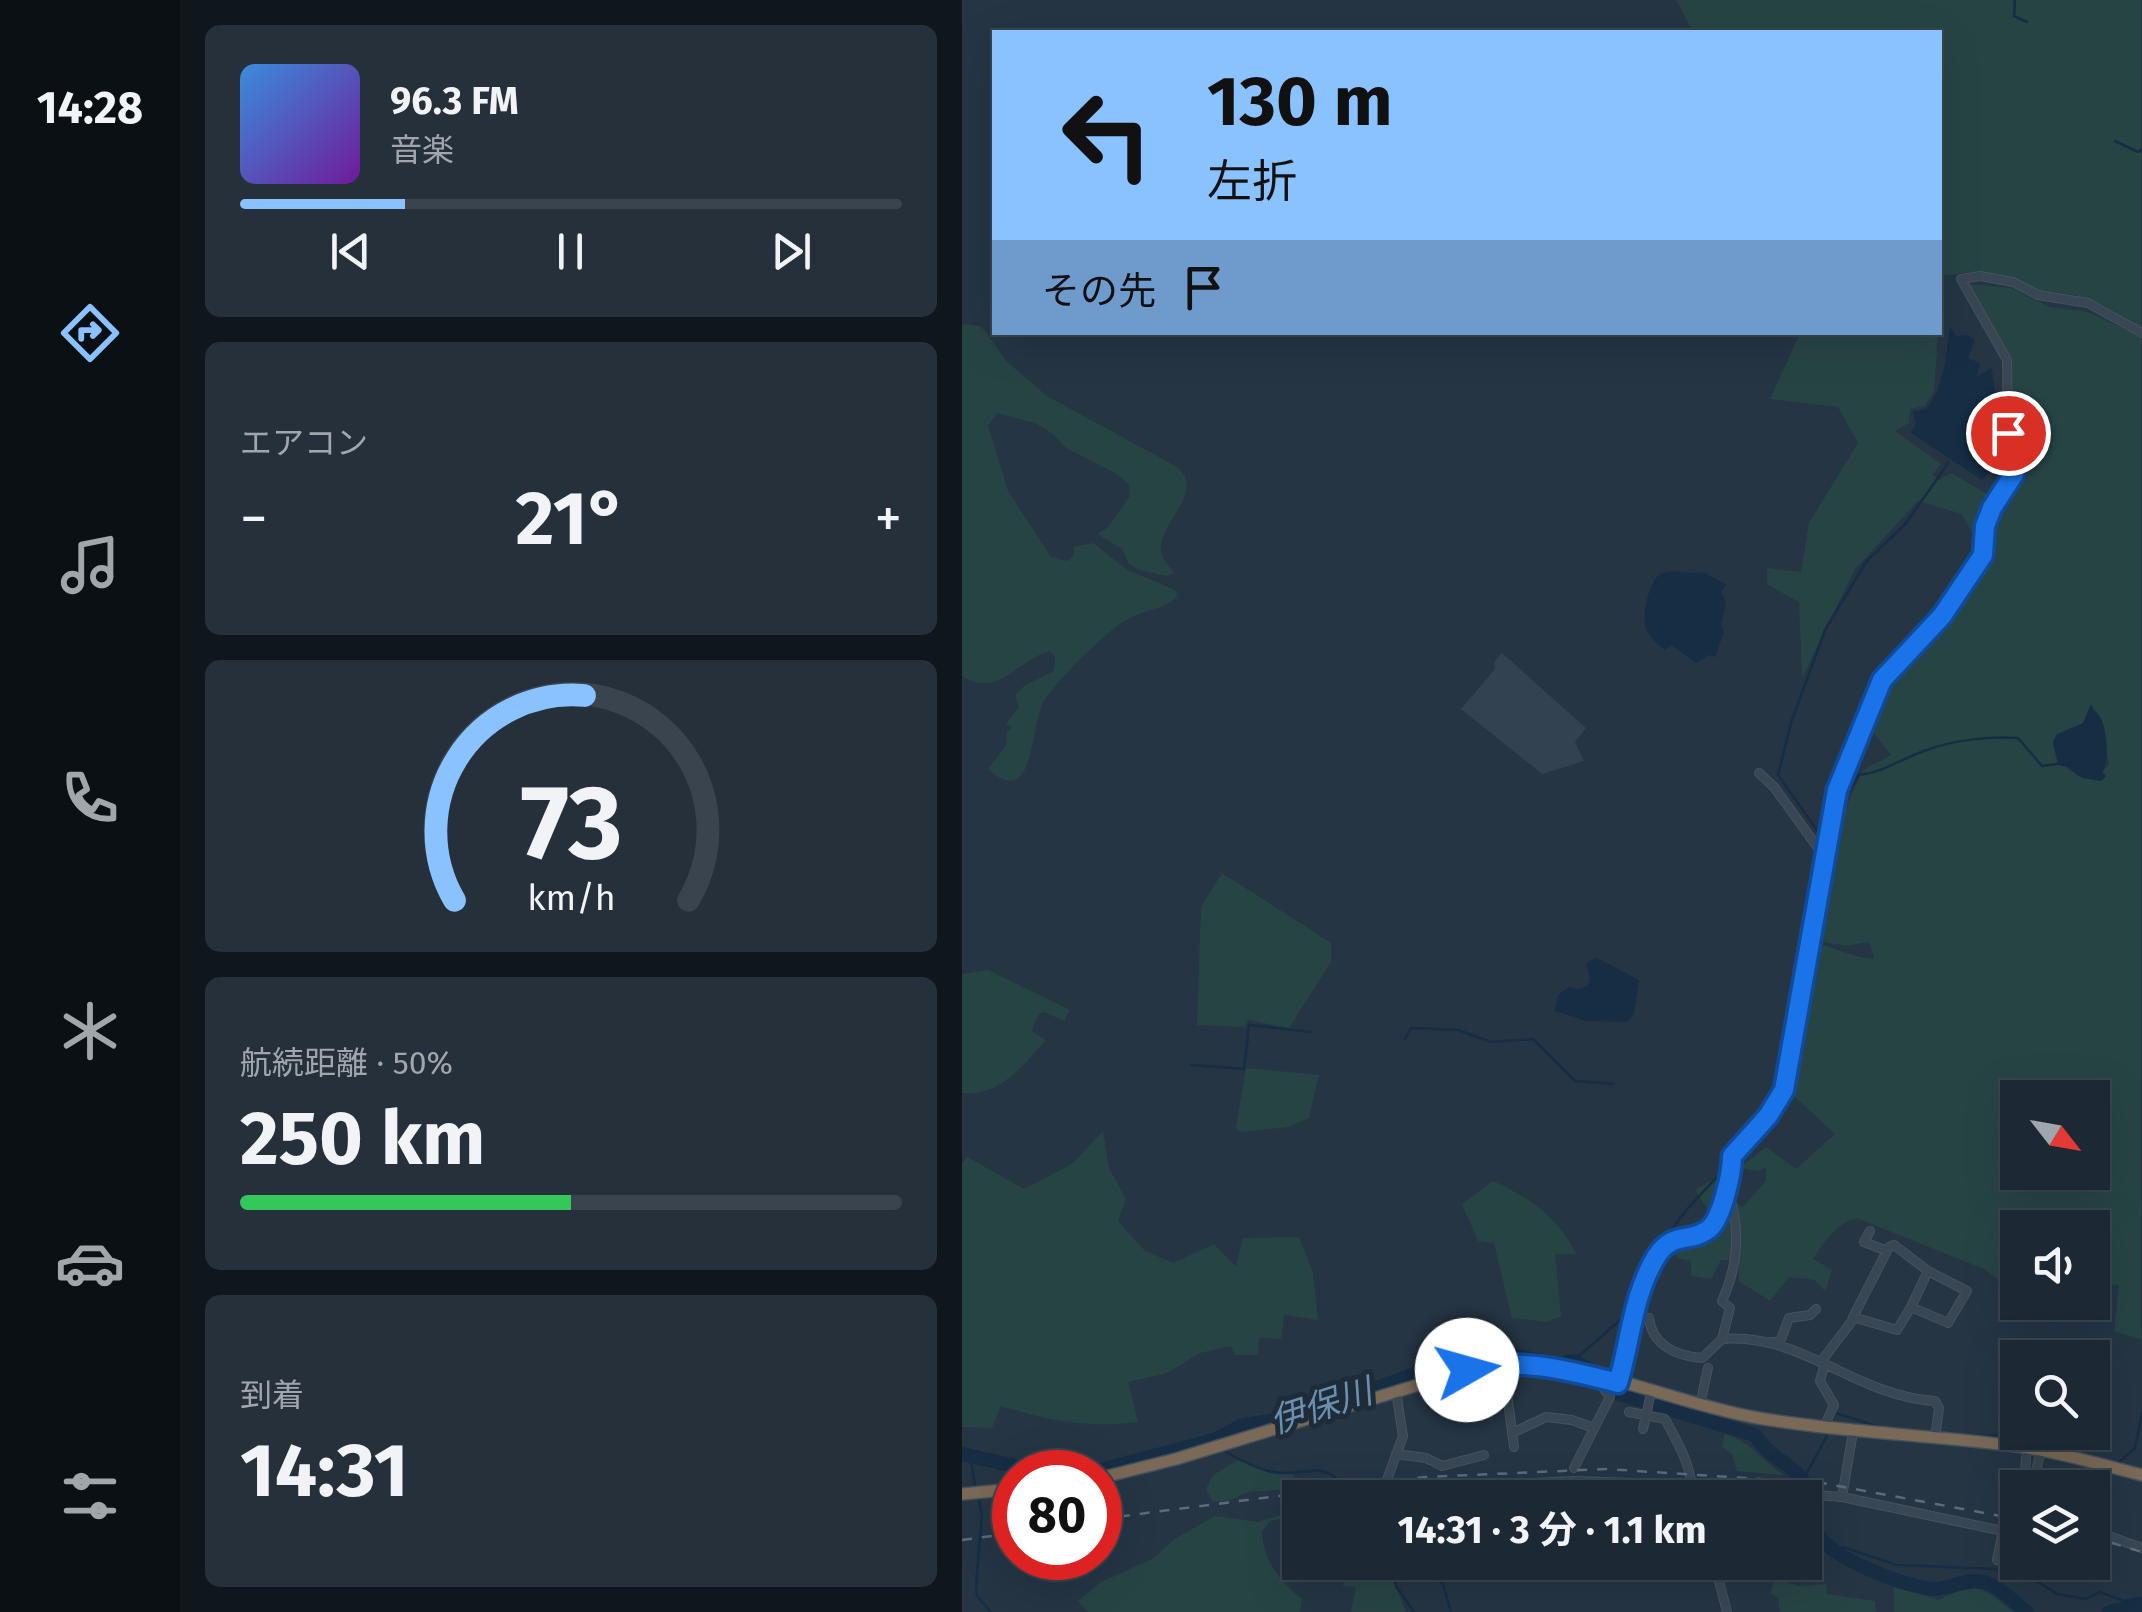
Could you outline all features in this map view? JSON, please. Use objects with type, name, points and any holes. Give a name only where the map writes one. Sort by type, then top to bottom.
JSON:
[{"type":"highway","points":[[1122,1472],[1396,1391],[1503,1364],[1552,1368],[1618,1383],[1649,1404],[1700,1405],[1853,1432],[1936,1435],[2000,1444]]},
{"type":"highway","points":[[2041,1450],[2142,1475]]},
{"type":"highway","points":[[962,1494],[992,1491]]},
{"type":"street","points":[[1618,1383],[1637,1294],[1658,1254],[1678,1237],[1709,1228],[1726,1188],[1732,1156],[1768,1116],[1784,1090],[1826,834],[1837,790],[1876,690],[1899,658],[1942,616],[1979,563],[1992,508],[2014,474],[2016,462],[2008,433],[2007,360],[1961,279],[1980,276],[2013,282],[2038,295],[2088,304],[2142,333]]},
{"type":"street","points":[[1759,773],[1823,852]]},
{"type":"street","points":[[1631,1318],[1649,1318],[1657,1340],[1695,1358],[1702,1358],[1722,1339],[1730,1308],[1722,1301],[1734,1273],[1738,1238],[1726,1188]]},
{"type":"street","points":[[1870,1230],[1864,1242],[1887,1252]]},
{"type":"street","points":[[1824,1427],[1834,1405],[1820,1381],[1824,1361],[1894,1245],[1928,1271],[1967,1291],[1948,1323],[1911,1307]]},
{"type":"street","points":[[1853,1317],[1896,1330],[1928,1271]]},
{"type":"street","points":[[1766,1342],[1780,1342],[1790,1318],[1810,1315],[1816,1310]]},
{"type":"street","points":[[1722,1339],[1748,1337],[1766,1342],[1824,1361],[1861,1383],[1935,1400],[1939,1408],[1936,1435]]},
{"type":"street","points":[[1503,1364],[1514,1447]]},
{"type":"street","points":[[1700,1405],[1708,1368]]},
{"type":"street","points":[[1574,1468],[1610,1397],[1595,1377]]},
{"type":"street","points":[[1388,1480],[1403,1427],[1396,1391]]},
{"type":"street","points":[[1629,1412],[1649,1404]]},
{"type":"street","points":[[1644,1429],[1649,1404]]},
{"type":"street","points":[[1649,1404],[1662,1416],[1683,1449],[1691,1480]]},
{"type":"street","points":[[1512,1433],[1546,1417],[1594,1428]]},
{"type":"street","points":[[1842,1497],[1853,1432]]},
{"type":"street","points":[[2036,1470],[2041,1450]]},
{"type":"street","points":[[1396,1454],[1426,1458],[1442,1466],[1484,1456]]},
{"type":"street","points":[[2025,1470],[2026,1457]]},
{"type":"street","points":[[1822,1494],[2000,1530]]},
{"type":"street","points":[[2110,1536],[2142,1548]]},
{"type":"street","points":[[1719,1580],[1728,1612]]},
{"type":"shaded area","points":[[1950,327],[1956,336],[1967,335],[1975,340],[1968,358],[1980,363],[1977,377],[1991,368],[1996,445],[1989,472],[1982,480],[1911,433],[1916,423],[1913,412],[1926,409],[1937,390]]},
{"type":"shaded area","points":[[1668,572],[1703,572],[1726,584],[1721,592],[1726,602],[1721,626],[1724,632],[1715,657],[1709,655],[1696,663],[1671,645],[1665,650],[1650,636],[1645,612],[1658,576]]},
{"type":"shaded area","points":[[1502,653],[1586,728],[1575,742],[1584,761],[1542,774],[1461,709],[1495,669],[1494,662]]},
{"type":"shaded area","points":[[2091,704],[2106,737],[2102,772],[2106,776],[2101,781],[2082,778],[2068,767],[2058,765],[2053,742],[2057,734],[2083,723]]},
{"type":"shaded area","points":[[1595,957],[1639,980],[1634,1013],[1627,1022],[1586,1021],[1555,1011],[1558,995],[1569,987],[1588,986],[1586,964]]},
{"type":"green space","points":[[1676,0],[2141,0],[2141,327],[2076,295],[2039,291],[2022,282],[1973,272],[1942,276],[1942,30],[1692,30]]},
{"type":"green space","points":[[1968,284],[2011,288],[2050,307],[2088,312],[2141,337],[2141,1340],[2114,1331],[2119,1285],[2110,1284],[2110,1210],[2000,1210],[2000,1281],[1984,1269],[1857,1218],[1837,1229],[1813,1259],[1832,1270],[1825,1291],[1815,1280],[1789,1277],[1770,1301],[1739,1281],[1739,1260],[1721,1260],[1711,1279],[1691,1276],[1691,1261],[1677,1258],[1673,1246],[1688,1240],[1697,1242],[1712,1216],[1695,1190],[1724,1173],[1727,1176],[1720,1195],[1743,1207],[1766,1181],[1766,1167],[1759,1171],[1739,1168],[1766,1147],[1796,1169],[1835,1134],[1793,1095],[1818,944],[1875,959],[1869,942],[1846,946],[1819,941],[1841,818],[1863,770],[1891,755],[1865,722],[1894,668],[1988,557],[1991,548],[1977,542],[1962,514],[1918,501],[1855,569],[1802,678],[1799,602],[1767,584],[1767,568],[1801,572],[1809,523],[1858,443],[1838,407],[1770,399],[1799,335],[1938,335],[1934,391],[1925,406],[1910,409],[1909,423],[1895,431],[1941,464],[1932,475],[1939,480],[1952,473],[1995,499],[1996,508],[2012,485],[2019,462],[2012,427],[2012,358]],"holes":[[[2091,705],[2101,719],[2109,764],[2101,781],[2078,776],[2063,765],[2070,731],[2083,723]]]},
{"type":"green space","points":[[962,325],[980,326],[1006,361],[1047,396],[1177,467],[1185,478],[1183,500],[1161,548],[1174,573],[1167,576],[1139,570],[1129,564],[1122,549],[1097,534],[1107,528],[1130,496],[1129,485],[1120,476],[1065,447],[1035,423],[997,413],[988,426],[1008,491],[1051,557],[1067,561],[1074,556],[1074,547],[1093,543],[1126,569],[1175,590],[1177,597],[1119,625],[1060,681],[1044,701],[1029,759],[1015,780],[1004,780],[988,769],[1006,745],[1012,727],[1006,724],[1019,707],[1015,696],[1024,686],[1054,671],[1055,658],[1050,651],[1039,655],[987,683],[962,676]]},
{"type":"green space","points":[[1222,873],[1331,943],[1331,962],[1289,1028],[1248,1020],[1245,1027],[1197,1025],[1201,907]]},
{"type":"green space","points":[[988,970],[1070,1010],[1064,1021],[1044,1012],[1039,1014],[1031,1031],[1046,1040],[1009,1078],[988,1090],[962,1093],[962,974]]},
{"type":"green space","points":[[1246,1068],[1319,1075],[1309,1118],[1288,1127],[1240,1132],[1236,1128]]},
{"type":"green space","points":[[1103,1131],[1109,1168],[1126,1199],[1118,1221],[1145,1251],[1173,1263],[1214,1244],[1236,1267],[1243,1238],[1299,1237],[1313,1273],[1318,1320],[1284,1315],[1281,1339],[1259,1338],[1258,1355],[1235,1355],[1231,1346],[1200,1353],[1167,1373],[1128,1382],[1138,1422],[1068,1422],[1001,1406],[992,1428],[962,1427],[962,1164],[967,1157],[1024,1189],[1072,1164]]},
{"type":"green space","points":[[1493,1181],[1542,1210],[1561,1229],[1576,1254],[1555,1254],[1561,1316],[1547,1322],[1512,1318],[1494,1243],[1478,1241],[1462,1204]]},
{"type":"green space","points":[[1725,1434],[1749,1447],[1784,1475],[1737,1471],[1732,1454],[1722,1447]]},
{"type":"green space","points":[[1238,1460],[1281,1474],[1292,1472],[1294,1480],[1282,1480],[1282,1490],[1248,1492],[1228,1501],[1213,1502],[1206,1489],[1213,1475]]},
{"type":"green space","points":[[1282,1514],[1282,1519],[1270,1521],[1262,1532],[1274,1570],[1302,1599],[1300,1612],[1088,1612],[1078,1601],[1101,1582],[1122,1580],[1122,1572],[1154,1558],[1173,1540],[1215,1516],[1258,1522]]},
{"type":"green space","points":[[1344,1580],[1393,1580],[1406,1612],[1351,1612],[1356,1587],[1343,1586]]},
{"type":"green space","points":[[1775,1580],[1797,1586],[1826,1584],[1827,1594],[1875,1601],[1876,1612],[1780,1612],[1778,1598],[1770,1593]]},
{"type":"green space","points":[[1894,1585],[1938,1600],[1961,1591],[1978,1590],[2013,1612],[1894,1612]]},
{"type":"waterway","points":[[2015,0],[2014,16],[2027,22]]},
{"type":"waterway","points":[[2115,141],[2138,152],[2142,149]]},
{"type":"waterway","points":[[1824,840],[1778,775],[1791,723],[1825,630],[1866,562],[1906,523],[1949,462]]},
{"type":"waterway","points":[[1831,852],[1838,807],[1859,775],[1946,744],[1995,738],[2018,738],[2042,766],[2057,764]]},
{"type":"waterway","points":[[1738,1155],[1774,1120],[1792,1088],[1830,851]]},
{"type":"waterway","points":[[1191,1065],[1244,1069],[1249,1025],[1311,1032]]},
{"type":"waterway","points":[[1405,1039],[1411,1028],[1458,1030],[1491,1042],[1533,1039],[1575,1081],[1614,1084]]},
{"type":"waterway","points":[[1660,1245],[1729,1164]]},
{"type":"waterway","points":[[1573,1361],[1625,1316],[1644,1268]]},
{"type":"waterway","name":"伊保川","points":[[1122,1464],[1214,1440],[1243,1425],[1292,1418],[1331,1406],[1466,1354],[1492,1352],[1561,1364],[1573,1361],[1606,1378]]},
{"type":"waterway","name":"伊保川","points":[[1616,1393],[1755,1435],[1804,1482],[1817,1533],[1853,1562],[1887,1577],[1932,1589],[1981,1581],[1997,1588],[2027,1612]]},
{"type":"waterway","points":[[1832,1421],[1835,1413],[1880,1427]]},
{"type":"waterway","points":[[2118,1463],[2135,1448],[2142,1413]]},
{"type":"waterway","points":[[1968,1435],[2033,1437],[2046,1433],[2065,1443],[2069,1450],[2092,1456]]},
{"type":"waterway","points":[[1803,1480],[1827,1436]]},
{"type":"waterway","points":[[1226,1452],[1274,1472],[1320,1471],[1338,1480]]},
{"type":"waterway","name":"伊保川","points":[[962,1454],[992,1461]]},
{"type":"waterway","points":[[970,1456],[975,1485]]},
{"type":"waterway","points":[[979,1500],[982,1516],[977,1596],[991,1612]]},
{"type":"waterway","points":[[1843,1547],[1897,1565],[2019,1570],[2057,1594],[2086,1599],[2100,1592],[2124,1601],[2142,1598]]},
{"type":"waterway","points":[[1394,1580],[1414,1612]]},
{"type":"waterway","points":[[1400,1580],[1404,1580]]},
{"type":"waterway","points":[[1439,1580],[1451,1612]]},
{"type":"waterway","name":"伊保川","points":[[2109,1612],[2142,1605]]},
{"type":"railway","points":[[1122,1516],[1426,1477],[1606,1469],[1822,1483],[2000,1516]]},
{"type":"railway","points":[[962,1540],[992,1536]]},
{"type":"railway","points":[[2110,1542],[2142,1552]]},
{"type":"route","points":[[1467,1370],[1492,1364],[1528,1364],[1618,1383],[1637,1294],[1658,1254],[1668,1242],[1701,1232],[1714,1221],[1732,1172],[1735,1149],[1768,1116],[1784,1090],[1826,834],[1837,790],[1882,680],[1942,616],[1983,555],[1985,526],[2014,474],[2016,462],[2008,433]]}]
